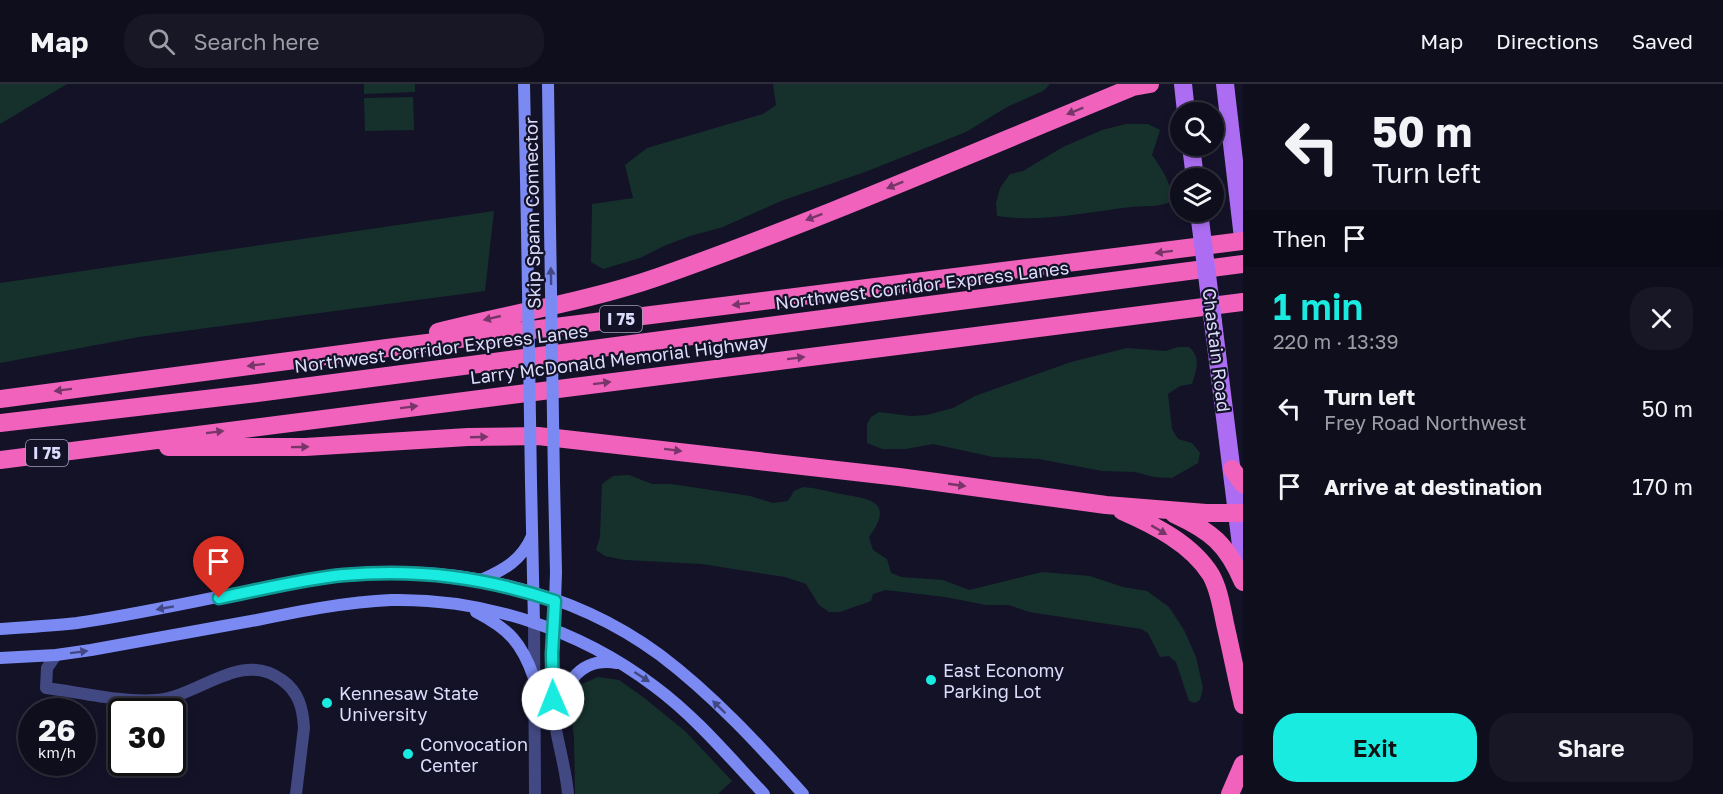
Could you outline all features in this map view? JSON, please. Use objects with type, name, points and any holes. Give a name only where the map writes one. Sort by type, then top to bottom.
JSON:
[{"type":"highway","points":[[387,348],[489,319],[578,299],[657,277],[869,195],[1134,85]]},
{"type":"highway","name":"I 75","points":[[0,399],[1243,240]]},
{"type":"highway","name":"Northwest Corridor Express Lanes","points":[[0,423],[257,393],[1243,264]]},
{"type":"highway","name":"Larry McDonald Memorial Highway","points":[[0,460],[1243,302]]},
{"type":"highway","points":[[95,447],[305,447],[468,437],[538,436],[899,477],[1106,505],[1240,514]]},
{"type":"highway","points":[[1232,469],[1243,484]]},
{"type":"highway","points":[[1106,505],[1146,522],[1178,542],[1190,551],[1210,574],[1219,598],[1243,705]]},
{"type":"highway","points":[[1167,510],[1204,530],[1220,542],[1230,555],[1243,582]]},
{"type":"highway","points":[[1230,794],[1243,764]]},
{"type":"main road","name":"Skip Spann Connector","points":[[524,84],[534,623]]},
{"type":"main road","name":"Skip Spann Connector","points":[[548,84],[555,520],[554,630]]},
{"type":"main road","points":[[1183,84],[1185,102]]},
{"type":"main road","points":[[1225,84],[1243,240]]},
{"type":"main road","name":"Chastain Road","points":[[1200,222],[1232,469],[1240,514],[1243,561]]},
{"type":"main road","points":[[481,580],[501,571],[516,560],[527,547],[532,535]]},
{"type":"main road","points":[[0,629],[75,623],[342,576],[419,573],[481,580],[555,601],[615,628],[658,654],[692,681],[755,742],[803,794]]},
{"type":"main road","points":[[0,658],[56,655],[321,608],[363,603],[418,601],[464,605],[495,611],[554,630],[622,664],[682,708],[764,794]]},
{"type":"main road","points":[[464,605],[490,619],[514,637],[528,661],[534,678]]},
{"type":"main road","points":[[555,722],[565,690],[579,672],[589,665],[600,662],[622,664]]},
{"type":"street","points":[[534,623],[536,794]]},
{"type":"street","points":[[554,630],[552,654],[555,722],[565,766],[568,794]]},
{"type":"street","points":[[56,655],[47,668],[46,688],[147,701],[188,693],[241,669],[268,672],[282,679],[293,690],[302,710],[304,728],[296,794]]},
{"type":"green space","points":[[0,84],[67,84],[0,124]]},
{"type":"green space","points":[[364,84],[415,84],[415,92],[364,94]]},
{"type":"green space","points":[[773,84],[1050,84],[1043,91],[1007,107],[966,132],[865,172],[781,201],[723,227],[690,236],[640,258],[603,269],[591,262],[592,204],[633,198],[625,165],[647,148],[763,114],[776,105]]},
{"type":"green space","points":[[413,97],[414,130],[365,131],[364,98]]},
{"type":"green space","points":[[1126,124],[1148,124],[1160,130],[1152,155],[1168,183],[1170,202],[1047,218],[997,216],[996,203],[1000,188],[1010,174],[1023,171],[1063,147],[1102,130]]},
{"type":"green space","points":[[494,211],[485,291],[139,337],[0,363],[0,283]]},
{"type":"green space","points":[[1178,347],[1189,347],[1196,356],[1197,365],[1192,384],[1180,386],[1168,394],[1172,429],[1178,439],[1192,443],[1200,453],[1198,463],[1172,478],[1154,477],[1135,472],[1102,471],[1039,459],[993,457],[933,444],[906,449],[882,449],[867,443],[867,424],[871,417],[879,412],[911,416],[927,415],[953,408],[975,396],[1071,362],[1127,348],[1166,351]]},
{"type":"green space","points":[[629,475],[652,484],[671,484],[750,496],[773,503],[788,501],[794,491],[803,487],[869,500],[876,504],[880,516],[869,537],[873,550],[887,559],[891,573],[901,577],[943,580],[969,590],[1042,572],[1090,576],[1123,587],[1147,591],[1169,607],[1184,630],[1196,657],[1203,688],[1200,700],[1195,703],[1189,701],[1176,662],[1169,656],[1160,657],[1148,633],[1141,629],[1029,612],[1009,605],[986,605],[945,597],[886,590],[873,594],[871,601],[840,612],[829,612],[819,605],[806,584],[785,577],[702,564],[625,560],[605,556],[596,550],[600,537],[602,484],[613,476]]},
{"type":"green space","points":[[598,677],[619,680],[643,697],[685,731],[732,781],[718,794],[575,794],[574,737],[570,705],[572,694],[579,681],[582,684]]},
{"type":"place","name":"East Economy Parking Lot","points":[[931,680]]},
{"type":"place","name":"Kennesaw State University","points":[[327,703]]},
{"type":"place","name":"Convocation Center","points":[[408,754]]},
{"type":"route","points":[[219,598],[342,576],[405,573],[473,579],[533,593],[555,601],[552,654],[553,699]]}]
